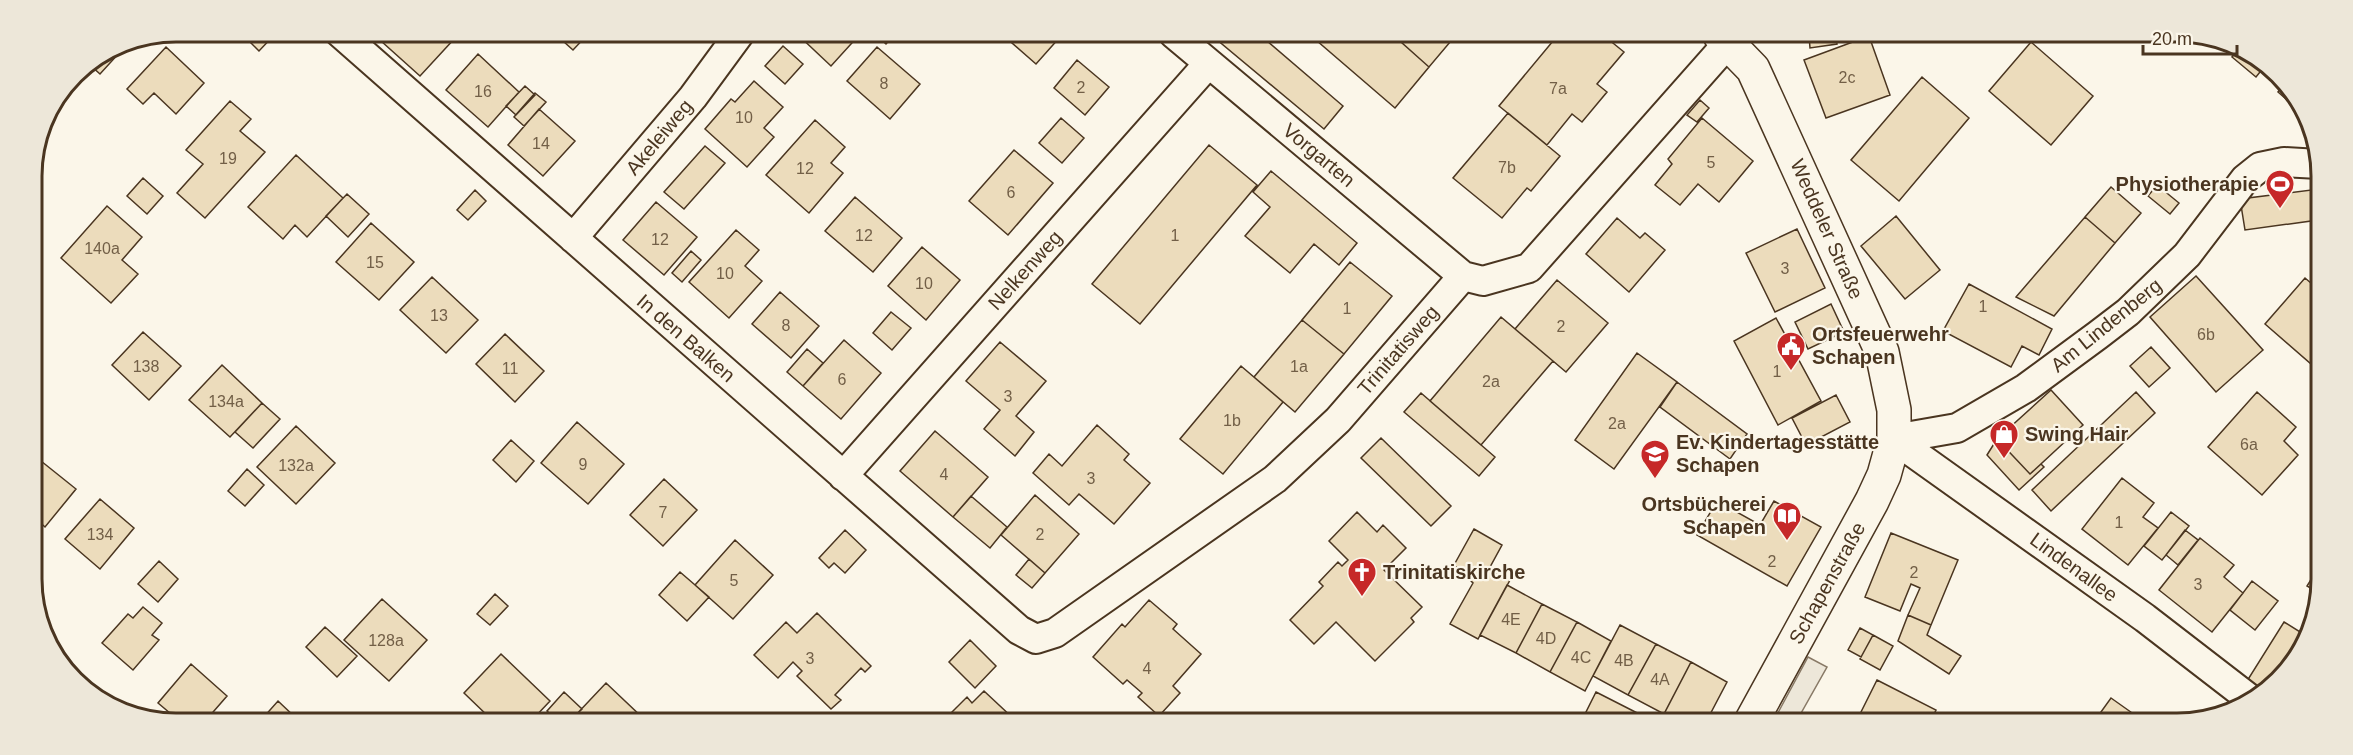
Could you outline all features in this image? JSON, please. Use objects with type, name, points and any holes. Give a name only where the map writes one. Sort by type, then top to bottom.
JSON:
[{"type":"street","name":"In den Balken","points":[[350,42],[1018,630],[1036,639]]},
{"type":"street","name":"Akeleiweg","points":[[573,238],[693,97],[733,42]]},
{"type":"street","name":"Vorgarten","points":[[1183,42],[1463,276]]},
{"type":"street","points":[[1463,276],[1483,280],[1529,268],[1724,42]]},
{"type":"street","name":"Weddeler Straße","points":[[1730,42],[1753,69],[1882,352],[1893,400],[1894,439]]},
{"type":"street","name":"Nelkenweg","points":[[843,476],[1208,64]]},
{"type":"street","name":"Am Lindenberg","points":[[1894,439],[1958,428],[2026,388],[2128,312],[2187,255],[2245,179],[2260,167],[2284,162],[2310,164]]},
{"type":"street","name":"Trinitatisweg","points":[[1036,639],[1055,633],[1275,479],[1338,420],[1463,276]]},
{"type":"street","name":"Lindenallee","points":[[1894,439],[2145,618],[2244,695]]},
{"type":"street","name":"Schapenstraße","points":[[1756,713],[1872,501],[1884,475],[1894,439]]},
{"type":"shaded area","points":[[1808,657],[1827,667],[1801,713],[1778,713]]},
{"type":"building","points":[[250,42],[268,42],[259,51]]},
{"type":"building","points":[[382,42],[451,42],[420,76]]},
{"type":"building","points":[[564,42],[581,42],[573,50]]},
{"type":"building","points":[[806,42],[853,42],[831,66]]},
{"type":"building","points":[[1011,42],[1056,42],[1036,64]]},
{"type":"building","points":[[1220,42],[1268,42],[1343,106],[1324,129]]},
{"type":"building","points":[[1318,42],[1401,42],[1429,67],[1395,108]]},
{"type":"building","points":[[1401,42],[1450,42],[1429,67]]},
{"type":"building","points":[[1552,42],[1612,42],[1624,52],[1597,84],[1607,92],[1582,122],[1572,114],[1547,145],[1499,106]]},
{"type":"building","points":[[1810,42],[1837,42],[1837,44],[1810,48]]},
{"type":"building","points":[[1853,42],[1871,42],[1890,95],[1826,118],[1804,60]]},
{"type":"building","points":[[2031,42],[2093,96],[2051,145],[1989,91]]},
{"type":"building","points":[[783,46],[803,64],[785,84],[765,66]]},
{"type":"building","points":[[166,47],[204,83],[176,114],[154,93],[143,104],[127,89]]},
{"type":"building","points":[[877,47],[920,84],[890,119],[847,81]]},
{"type":"building","points":[[478,54],[519,92],[488,127],[446,90]]},
{"type":"building","points":[[2234,55],[2244,60],[2260,72],[2256,77],[2232,57]]},
{"type":"building","points":[[116,57],[100,74],[95,70]]},
{"type":"building","points":[[1077,60],[1109,87],[1085,115],[1054,88]]},
{"type":"building","points":[[1922,77],[1969,118],[1899,201],[1851,160]]},
{"type":"building","points":[[754,81],[783,107],[764,128],[774,137],[747,167],[705,129],[731,99],[735,102]]},
{"type":"building","points":[[525,86],[535,95],[516,115],[506,106]]},
{"type":"building","points":[[535,93],[546,102],[524,126],[514,117]]},
{"type":"building","points":[[1700,100],[1709,108],[1697,122],[1687,115]]},
{"type":"building","points":[[230,101],[251,119],[240,131],[265,152],[205,218],[177,193],[203,164],[186,150]]},
{"type":"building","points":[[539,109],[575,141],[543,176],[508,145]]},
{"type":"building","points":[[1508,113],[1560,156],[1531,191],[1527,188],[1502,218],[1453,178]]},
{"type":"building","points":[[1061,118],[1084,138],[1062,163],[1039,143]]},
{"type":"building","points":[[1702,118],[1753,161],[1719,202],[1698,184],[1680,205],[1655,185],[1672,164],[1668,159]]},
{"type":"building","points":[[815,120],[845,147],[831,163],[843,173],[809,213],[766,175]]},
{"type":"building","points":[[1209,145],[1257,185],[1140,324],[1092,284]]},
{"type":"building","points":[[705,146],[725,163],[684,209],[664,192]]},
{"type":"building","points":[[1014,150],[1053,183],[1008,235],[969,201]]},
{"type":"building","points":[[296,155],[343,198],[307,237],[295,225],[283,239],[248,207]]},
{"type":"building","points":[[1271,171],[1357,243],[1339,265],[1314,244],[1290,273],[1245,236],[1270,207],[1253,192]]},
{"type":"building","points":[[143,178],[163,196],[147,214],[127,196]]},
{"type":"building","points":[[2157,185],[2179,203],[2170,214],[2148,196]]},
{"type":"building","points":[[2111,187],[2141,213],[2115,243],[2085,217]]},
{"type":"building","points":[[475,190],[486,201],[468,220],[457,210]]},
{"type":"building","name":"Physiotherapie","points":[[2311,190],[2311,221],[2245,230],[2240,199]]},
{"type":"building","points":[[347,194],[369,214],[348,237],[326,216]]},
{"type":"building","points":[[855,197],[902,238],[873,272],[825,231]]},
{"type":"building","points":[[656,202],[697,237],[664,275],[623,240]]},
{"type":"building","points":[[107,206],[142,237],[122,260],[138,274],[111,303],[61,258]]},
{"type":"building","points":[[1896,216],[1940,270],[1905,299],[1861,246]]},
{"type":"building","points":[[2085,217],[2115,243],[2054,316],[2016,297]]},
{"type":"building","points":[[1617,218],[1640,238],[1645,233],[1665,250],[1629,292],[1586,254]]},
{"type":"building","points":[[371,223],[414,262],[379,300],[336,262]]},
{"type":"building","points":[[1797,229],[1825,288],[1775,312],[1746,253]]},
{"type":"building","points":[[736,230],[759,250],[745,266],[762,281],[729,318],[689,282]]},
{"type":"building","points":[[922,247],[960,280],[926,320],[888,286]]},
{"type":"building","points":[[691,251],[701,260],[682,282],[672,273]]},
{"type":"building","points":[[1350,262],[1392,296],[1344,354],[1302,320]]},
{"type":"building","points":[[2196,276],[2263,350],[2216,392],[2150,317]]},
{"type":"building","points":[[432,277],[478,320],[446,353],[400,310]]},
{"type":"building","points":[[2305,278],[2311,283],[2311,364],[2265,324]]},
{"type":"building","points":[[1557,280],[1608,323],[1566,372],[1515,329]]},
{"type":"building","points":[[1969,284],[2052,329],[2039,355],[2022,346],[2011,367],[1943,331]]},
{"type":"building","points":[[780,292],[819,326],[791,358],[752,324]]},
{"type":"building","points":[[1831,304],[1844,332],[1808,349],[1795,322]]},
{"type":"building","points":[[891,312],[911,328],[892,350],[873,333]]},
{"type":"building","points":[[1501,317],[1553,361],[1481,445],[1430,401]]},
{"type":"building","points":[[1776,318],[1821,401],[1778,425],[1734,341]]},
{"type":"building","points":[[1302,320],[1344,354],[1295,412],[1254,377]]},
{"type":"building","points":[[143,332],[181,366],[149,400],[112,365]]},
{"type":"building","points":[[505,334],[544,371],[515,402],[476,364]]},
{"type":"building","points":[[844,340],[881,373],[841,419],[803,386]]},
{"type":"building","points":[[1000,342],[1046,381],[1016,416],[1034,432],[1015,456],[984,429],[1000,410],[966,381]]},
{"type":"building","points":[[2151,347],[2170,368],[2149,387],[2130,366]]},
{"type":"building","points":[[807,349],[823,363],[803,386],[787,372]]},
{"type":"building","points":[[1637,353],[1677,382],[1614,469],[1575,440]]},
{"type":"building","points":[[222,365],[262,403],[230,437],[189,400]]},
{"type":"building","points":[[1241,366],[1283,402],[1223,474],[1180,439]]},
{"type":"building","points":[[1677,382],[1747,434],[1730,459],[1660,407]]},
{"type":"building","points":[[2051,390],[2083,425],[2030,474],[1997,439]]},
{"type":"building","points":[[2136,392],[2155,413],[2051,511],[2032,490]]},
{"type":"building","points":[[2257,392],[2296,427],[2284,441],[2298,455],[2262,495],[2208,447]]},
{"type":"building","points":[[1421,393],[1495,457],[1479,476],[1404,412]]},
{"type":"building","points":[[1836,395],[1850,422],[1806,445],[1792,418]]},
{"type":"building","points":[[262,403],[280,419],[253,448],[235,432]]},
{"type":"building","points":[[577,422],[624,464],[588,504],[541,463]]},
{"type":"building","points":[[1097,425],[1129,454],[1124,460],[1150,483],[1114,524],[1079,494],[1069,505],[1033,473],[1049,454],[1062,466]]},
{"type":"building","points":[[296,426],[335,463],[296,504],[257,467]]},
{"type":"building","points":[[935,431],[988,477],[953,517],[900,471]]},
{"type":"building","points":[[1381,438],[1451,506],[1431,526],[1361,458]]},
{"type":"building","name":"Swing Hair","points":[[1997,439],[2030,474],[2041,464],[2044,467],[2019,490],[1987,455]]},
{"type":"building","points":[[511,440],[534,461],[516,482],[493,460]]},
{"type":"building","points":[[42,462],[76,489],[45,527],[42,524]]},
{"type":"building","points":[[247,469],[264,485],[245,506],[228,491]]},
{"type":"building","points":[[2122,478],[2154,503],[2143,517],[2158,528],[2128,565],[2082,529]]},
{"type":"building","points":[[664,479],[697,510],[663,546],[630,515]]},
{"type":"building","points":[[1035,495],[1079,534],[1045,573],[1001,535]]},
{"type":"building","points":[[971,496],[1007,527],[990,548],[953,517]]},
{"type":"building","points":[[100,499],[134,528],[100,569],[65,539]]},
{"type":"building","points":[[1717,501],[1760,525],[1774,501],[1821,527],[1787,586],[1697,535]]},
{"type":"building","name":"Trinitatiskirche","points":[[1357,512],[1377,532],[1383,525],[1406,548],[1384,570],[1422,607],[1411,618],[1414,622],[1375,661],[1336,622],[1314,644],[1290,620],[1323,586],[1319,582],[1338,562],[1342,566],[1348,560],[1329,541]]},
{"type":"building","points":[[2171,512],[2189,526],[2162,560],[2144,546]]},
{"type":"building","points":[[1474,529],[1502,545],[1489,569],[1510,580],[1478,639],[1450,624],[1473,583],[1454,565]]},
{"type":"building","points":[[845,530],[866,550],[845,573],[834,563],[829,568],[819,558]]},
{"type":"building","points":[[2185,530],[2198,540],[2178,565],[2166,555]]},
{"type":"building","points":[[1891,533],[1958,560],[1931,625],[1908,615],[1920,588],[1911,584],[1900,611],[1865,597]]},
{"type":"building","points":[[2200,538],[2234,565],[2224,577],[2243,593],[2212,632],[2159,590]]},
{"type":"building","points":[[735,540],[773,575],[733,619],[695,585]]},
{"type":"building","points":[[1029,559],[1045,573],[1032,588],[1016,575]]},
{"type":"building","points":[[159,561],[178,579],[158,602],[138,584]]},
{"type":"building","points":[[680,572],[709,597],[687,621],[659,595]]},
{"type":"building","points":[[2252,581],[2278,601],[2255,630],[2230,610]]},
{"type":"building","points":[[1507,585],[1542,604],[1516,653],[1480,635]]},
{"type":"building","points":[[495,594],[508,606],[490,625],[477,614]]},
{"type":"building","points":[[382,599],[427,640],[389,681],[344,640]]},
{"type":"building","points":[[1149,600],[1177,624],[1173,629],[1201,654],[1173,686],[1180,693],[1162,713],[1156,713],[1138,697],[1142,693],[1127,680],[1123,684],[1093,657],[1122,624],[1125,627]]},
{"type":"building","points":[[1542,604],[1577,622],[1550,672],[1516,653]]},
{"type":"building","points":[[143,607],[162,623],[152,635],[159,640],[133,670],[102,643],[128,614],[133,618]]},
{"type":"building","points":[[817,613],[871,666],[865,672],[861,668],[835,695],[841,700],[831,709],[797,676],[802,671],[793,662],[778,678],[754,655],[786,622],[797,633]]},
{"type":"building","points":[[1908,615],[1931,625],[1927,635],[1961,656],[1949,674],[1898,641]]},
{"type":"building","points":[[1577,622],[1611,641],[1585,691],[1550,672]]},
{"type":"building","points":[[2284,622],[2300,632],[2293,646],[2272,674],[2256,687],[2247,681]]},
{"type":"building","points":[[1620,625],[1656,644],[1628,695],[1593,676]]},
{"type":"building","points":[[325,627],[357,656],[337,677],[306,647]]},
{"type":"building","points":[[1860,628],[1873,635],[1861,657],[1848,650]]},
{"type":"building","points":[[1873,635],[1893,646],[1880,670],[1860,659]]},
{"type":"building","points":[[970,640],[996,666],[975,688],[949,662]]},
{"type":"building","points":[[1656,644],[1691,662],[1665,713],[1628,695]]},
{"type":"building","points":[[501,654],[550,701],[539,713],[485,713],[464,693]]},
{"type":"building","points":[[1691,662],[1727,682],[1711,713],[1665,713]]},
{"type":"building","points":[[191,664],[227,696],[212,713],[169,713],[158,703]]},
{"type":"building","points":[[1877,680],[1936,710],[1935,713],[1860,713]]},
{"type":"building","points":[[606,683],[638,713],[578,713]]},
{"type":"building","points":[[984,691],[1008,713],[951,713],[967,697],[972,703]]},
{"type":"building","points":[[564,692],[582,709],[578,713],[549,713],[547,711]]},
{"type":"building","points":[[1596,692],[1637,713],[1586,713]]},
{"type":"building","points":[[2111,698],[2132,713],[2100,713]]},
{"type":"building","points":[[278,701],[291,713],[267,713]]},
{"type":"place","name":"Physiotherapie","points":[[2280,210]]},
{"type":"place","name":"Ortsfeuerwehr Schapen","points":[[1791,372]]},
{"type":"place","name":"Swing Hair","points":[[2004,460]]},
{"type":"place","name":"Ev. Kindertagesstätte Schapen","points":[[1655,480]]},
{"type":"place","name":"Ortsbücherei Schapen","points":[[1787,542]]},
{"type":"place","name":"Trinitatiskirche","points":[[1362,598]]}]
